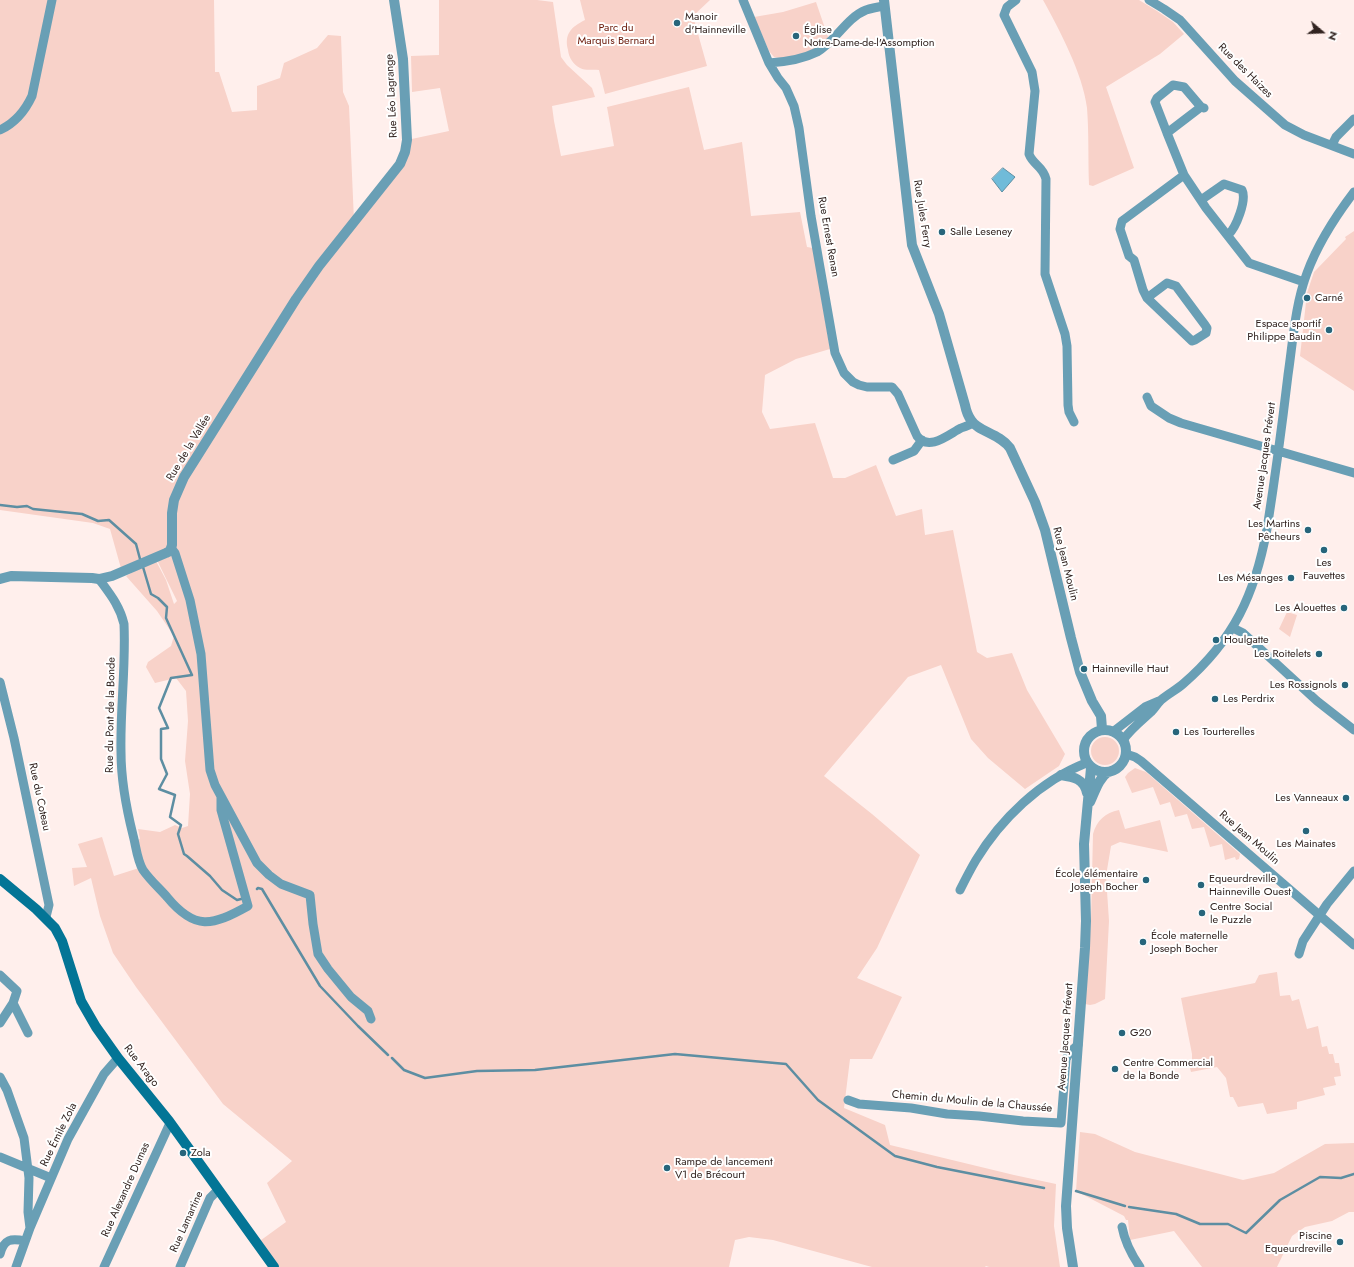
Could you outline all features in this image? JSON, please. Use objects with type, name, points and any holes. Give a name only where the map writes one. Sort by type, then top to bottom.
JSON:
[{"type":"main road","name":"Rue Arago","points":[[0,879],[46,917],[55,928],[62,940],[81,1001],[96,1027],[118,1058],[170,1123],[273,1267]]},
{"type":"street","points":[[0,130],[17,118],[26,107],[32,96],[52,0]]},
{"type":"street","name":"Rue Léo Lagrange","points":[[354,222],[400,164],[405,152],[407,140],[404,59],[394,0]]},
{"type":"street","name":"Rue Ernest Renan","points":[[743,0],[769,63],[786,88],[794,106],[811,216],[835,353],[844,373],[853,382],[867,388],[887,386],[894,389],[898,394],[918,436],[922,440]]},
{"type":"street","points":[[1016,0],[1007,7],[1004,15],[1032,72],[1034,82],[1033,122],[1029,154],[1030,158],[1042,170],[1046,179],[1045,274],[1065,334],[1067,346],[1068,405],[1069,412],[1074,422]]},
{"type":"street","name":"Rue des Haizes","points":[[1149,0],[1180,20],[1236,81],[1285,125],[1304,135],[1354,154]]},
{"type":"street","points":[[769,63],[785,62],[814,53],[826,46],[850,21],[862,12],[884,3]]},
{"type":"street","name":"Rue Jules Ferry","points":[[884,3],[912,245],[939,314],[965,405],[973,423]]},
{"type":"street","points":[[1167,133],[1203,108],[1184,87],[1173,85],[1157,98],[1155,102],[1167,133],[1184,175],[1249,263],[1304,282]]},
{"type":"street","points":[[1332,146],[1336,138],[1354,119]]},
{"type":"street","points":[[1148,298],[1167,284],[1176,286],[1207,328],[1206,333],[1192,341],[1148,298],[1143,290],[1134,260],[1129,256],[1120,229],[1122,221],[1184,175]]},
{"type":"street","points":[[1201,200],[1224,184],[1242,190],[1244,193],[1244,202],[1233,231],[1228,235]]},
{"type":"street","name":"Avenue Jacques Prévert","points":[[1123,740],[1137,723],[1160,701],[1182,685],[1220,646],[1233,628],[1256,579],[1268,529],[1296,319],[1304,282],[1312,259],[1323,237],[1354,192]]},
{"type":"street","name":"Rue de la Vallée","points":[[171,548],[172,513],[174,500],[180,484],[296,299],[319,266],[354,222]]},
{"type":"street","points":[[1147,397],[1151,406],[1181,423],[1354,473]]},
{"type":"street","points":[[893,460],[914,451],[922,440],[932,442],[944,439],[973,423]]},
{"type":"street","name":"Rue Jean Moulin","points":[[973,423],[994,434],[1007,444],[1035,502],[1045,530],[1080,672],[1092,701],[1101,716],[1102,729]]},
{"type":"street","points":[[0,579],[16,576],[99,579],[168,553],[171,548],[175,553],[197,630],[204,685],[210,770],[215,785],[257,863],[281,884],[310,895],[318,954],[351,997],[368,1011],[371,1019]]},
{"type":"street","name":"Rue du Pont de la Bonde","points":[[99,579],[119,608],[124,624],[121,750],[122,780],[127,812],[143,869],[175,907],[185,916],[194,921],[213,922],[225,918],[248,906],[221,810],[221,796]]},
{"type":"street","points":[[1233,628],[1243,633],[1317,700],[1354,730]]},
{"type":"street","name":"Rue du Coteau","points":[[0,682],[14,738],[49,905],[46,917]]},
{"type":"street","name":"Avenue Jacques Prévert","points":[[1114,731],[1145,707],[1160,701]]},
{"type":"street","points":[[1102,729],[1114,731],[1123,740],[1125,745],[1126,754],[1124,761],[1114,770],[1108,772],[1096,771],[1089,765],[1084,757],[1084,744],[1091,734],[1102,729]]},
{"type":"street","name":"Rue Jean Moulin","points":[[1126,754],[1141,761],[1354,945]]},
{"type":"street","points":[[960,890],[976,860],[999,829],[1024,802],[1061,774],[1089,765]]},
{"type":"street","name":"Avenue Jacques Prévert","points":[[1073,1267],[1067,1228],[1066,1206],[1085,948],[1086,914],[1084,844],[1088,804],[1089,765]]},
{"type":"street","name":"Avenue Jacques Prévert","points":[[1088,804],[1103,776],[1108,772]]},
{"type":"street","points":[[1061,774],[1078,779],[1083,783],[1086,788],[1088,804]]},
{"type":"street","points":[[1300,954],[1302,942],[1327,904],[1354,871]]},
{"type":"street","points":[[0,975],[18,991],[13,1003],[0,1023]]},
{"type":"street","points":[[13,1003],[28,1033]]},
{"type":"street","name":"Chemin du Moulin de la Chaussée","points":[[848,1100],[859,1104],[911,1108],[946,1114],[1061,1123],[1066,1059],[1070,1052],[1078,1045]]},
{"type":"street","name":"Rue Émile Zola","points":[[16,1267],[30,1228],[68,1139],[104,1074],[118,1058]]},
{"type":"street","points":[[0,1076],[7,1090],[24,1138],[29,1178],[28,1212],[30,1228]]},
{"type":"street","name":"Rue Alexandre Dumas","points":[[104,1267],[170,1123]]},
{"type":"street","points":[[0,1157],[51,1178]]},
{"type":"street","name":"Rue Lamartine","points":[[180,1267],[210,1198],[218,1190]]},
{"type":"street","points":[[1122,1227],[1128,1250],[1140,1267]]},
{"type":"street","points":[[0,1254],[4,1244],[8,1241],[16,1239],[25,1241]]},
{"type":"green space","points":[[0,0],[214,0],[215,72],[219,72],[232,112],[257,110],[257,86],[280,78],[284,63],[317,48],[328,35],[341,36],[343,92],[349,106],[354,221],[400,164],[407,140],[449,131],[440,88],[412,92],[411,56],[439,55],[439,0],[537,0],[553,2],[561,57],[567,65],[592,88],[595,97],[552,106],[561,156],[614,146],[607,107],[689,87],[704,150],[742,142],[751,216],[800,212],[807,247],[813,248],[830,349],[796,359],[765,375],[762,412],[770,429],[815,423],[833,478],[845,478],[876,465],[896,516],[922,509],[925,535],[953,530],[977,652],[987,658],[1012,653],[1027,690],[1065,754],[1059,766],[1025,789],[988,758],[971,739],[941,665],[908,677],[824,776],[920,855],[877,948],[857,978],[902,997],[872,1059],[850,1059],[844,1108],[885,1125],[890,1145],[1056,1184],[1054,1226],[1060,1267],[872,1267],[773,1240],[749,1237],[735,1240],[729,1267],[274,1267],[257,1243],[286,1222],[267,1183],[292,1161],[223,1104],[136,987],[113,953],[100,916],[91,878],[74,886],[72,868],[87,867],[78,844],[102,837],[114,876],[139,868],[134,841],[140,839],[138,829],[160,832],[175,825],[182,828],[188,826],[190,794],[185,761],[188,721],[186,691],[176,678],[155,683],[146,667],[148,662],[171,646],[174,636],[157,611],[126,576],[151,561],[156,561],[166,580],[174,604],[177,601],[156,558],[122,572],[110,529],[93,523],[0,510]]},
{"type":"green space","name":"Parc du Marquis Bernard","points":[[580,0],[710,0],[693,16],[707,66],[605,94],[599,70],[582,69],[575,65],[569,56],[567,44],[568,35],[572,28],[585,20]]},
{"type":"green space","points":[[1043,0],[1139,0],[1173,22],[1184,34],[1160,54],[1106,87],[1134,168],[1093,186],[1089,185],[1088,117],[1085,95],[1070,52]]},
{"type":"green space","points":[[816,2],[829,40],[815,50],[784,59],[774,57],[769,51],[754,17],[783,12]]},
{"type":"green space","name":"Espace sportif Philippe Baudin","points":[[1354,231],[1354,391],[1300,356],[1307,293],[1314,272],[1346,239],[1345,237]]},
{"type":"green space","points":[[1287,612],[1297,615],[1290,637],[1279,629]]},
{"type":"green space","points":[[1105,737],[1115,741],[1119,751],[1115,761],[1105,765],[1095,761],[1091,751],[1095,741]]},
{"type":"green space","points":[[1135,768],[1146,772],[1240,854],[1239,859],[1236,860],[1235,857],[1225,860],[1222,844],[1210,847],[1204,827],[1192,829],[1187,814],[1175,817],[1170,802],[1160,805],[1153,787],[1132,793],[1125,777]]},
{"type":"green space","points":[[1119,810],[1125,829],[1160,820],[1168,852],[1120,842],[1111,846],[1106,876],[1109,921],[1105,999],[1090,1005],[1085,1004],[1091,920],[1093,834],[1102,818]]},
{"type":"green space","points":[[1277,972],[1280,996],[1290,995],[1292,1001],[1299,999],[1307,1029],[1318,1026],[1322,1047],[1327,1046],[1329,1054],[1333,1054],[1335,1063],[1339,1063],[1341,1076],[1334,1077],[1336,1085],[1323,1088],[1325,1095],[1297,1102],[1297,1109],[1267,1114],[1263,1103],[1238,1107],[1233,1097],[1230,1097],[1226,1078],[1217,1067],[1191,1072],[1189,1064],[1192,1060],[1192,1054],[1181,998],[1255,983],[1259,975]]},
{"type":"green space","points":[[1080,1132],[1095,1134],[1135,1152],[1243,1180],[1274,1173],[1325,1144],[1354,1143],[1354,1212],[1349,1212],[1332,1221],[1305,1227],[1292,1236],[1277,1267],[1202,1267],[1174,1231],[1130,1240],[1128,1220],[1126,1220],[1124,1216],[1076,1191]]},
{"type":"water","points":[[1003,168],[1015,177],[1002,192],[992,179]]},
{"type":"waterway","points":[[0,505],[17,507],[27,506],[33,509],[82,514],[98,521],[109,520],[136,544],[140,559]]},
{"type":"waterway","points":[[143,567],[151,594],[158,598],[167,607],[166,618],[192,675],[171,678],[159,708],[168,728],[161,729],[161,759],[167,774],[159,789],[175,795],[170,817],[181,825],[178,834],[184,854],[210,876],[222,890],[237,900],[241,899]]},
{"type":"waterway","points":[[257,889],[262,889],[320,986],[388,1055]]},
{"type":"waterway","points":[[392,1058],[404,1070],[425,1078],[477,1071],[535,1070],[675,1054],[786,1064],[818,1100],[895,1156],[937,1167],[1044,1188]]},
{"type":"waterway","points":[[1129,1207],[1176,1214],[1200,1224],[1228,1224],[1246,1233],[1280,1200],[1320,1177],[1341,1178],[1354,1174]]},
{"type":"waterway","points":[[1076,1191],[1125,1206]]},
{"type":"place","name":"Manoir d'Hainneville","points":[[677,23]]},
{"type":"place","name":"Église Notre-Dame-de-l'Assomption","points":[[796,36]]},
{"type":"place","name":"Salle Leseney","points":[[942,232]]},
{"type":"place","name":"Carné","points":[[1307,298]]},
{"type":"place","name":"Espace sportif Philippe Baudin","points":[[1329,330]]},
{"type":"place","name":"Les Martins Pêcheurs","points":[[1308,530]]},
{"type":"place","name":"Les Fauvettes","points":[[1324,550]]},
{"type":"place","name":"Les Mésanges","points":[[1291,578]]},
{"type":"place","name":"Les Alouettes","points":[[1344,608]]},
{"type":"place","name":"Houlgatte","points":[[1216,640]]},
{"type":"place","name":"Les Roitelets","points":[[1319,654]]},
{"type":"place","name":"Hainneville Haut","points":[[1084,669]]},
{"type":"place","name":"Les Rossignols","points":[[1345,685]]},
{"type":"place","name":"Les Perdrix","points":[[1215,699]]},
{"type":"place","name":"Les Tourterelles","points":[[1176,732]]},
{"type":"place","name":"Les Vanneaux","points":[[1346,798]]},
{"type":"place","name":"Les Mainates","points":[[1306,831]]},
{"type":"place","name":"École élémentaire Joseph Bocher","points":[[1146,880]]},
{"type":"place","name":"Equeurdreville Hainneville Ouest","points":[[1201,885]]},
{"type":"place","name":"Centre Social le Puzzle","points":[[1202,913]]},
{"type":"place","name":"École maternelle Joseph Bocher","points":[[1143,942]]},
{"type":"place","name":"G20","points":[[1122,1033]]},
{"type":"place","name":"Centre Commercial de la Bonde","points":[[1115,1069]]},
{"type":"place","name":"Zola","points":[[183,1153]]},
{"type":"place","name":"Rampe de lancement V1 de Brécourt","points":[[667,1168]]},
{"type":"place","name":"Piscine Equeurdreville","points":[[1340,1242]]}]
